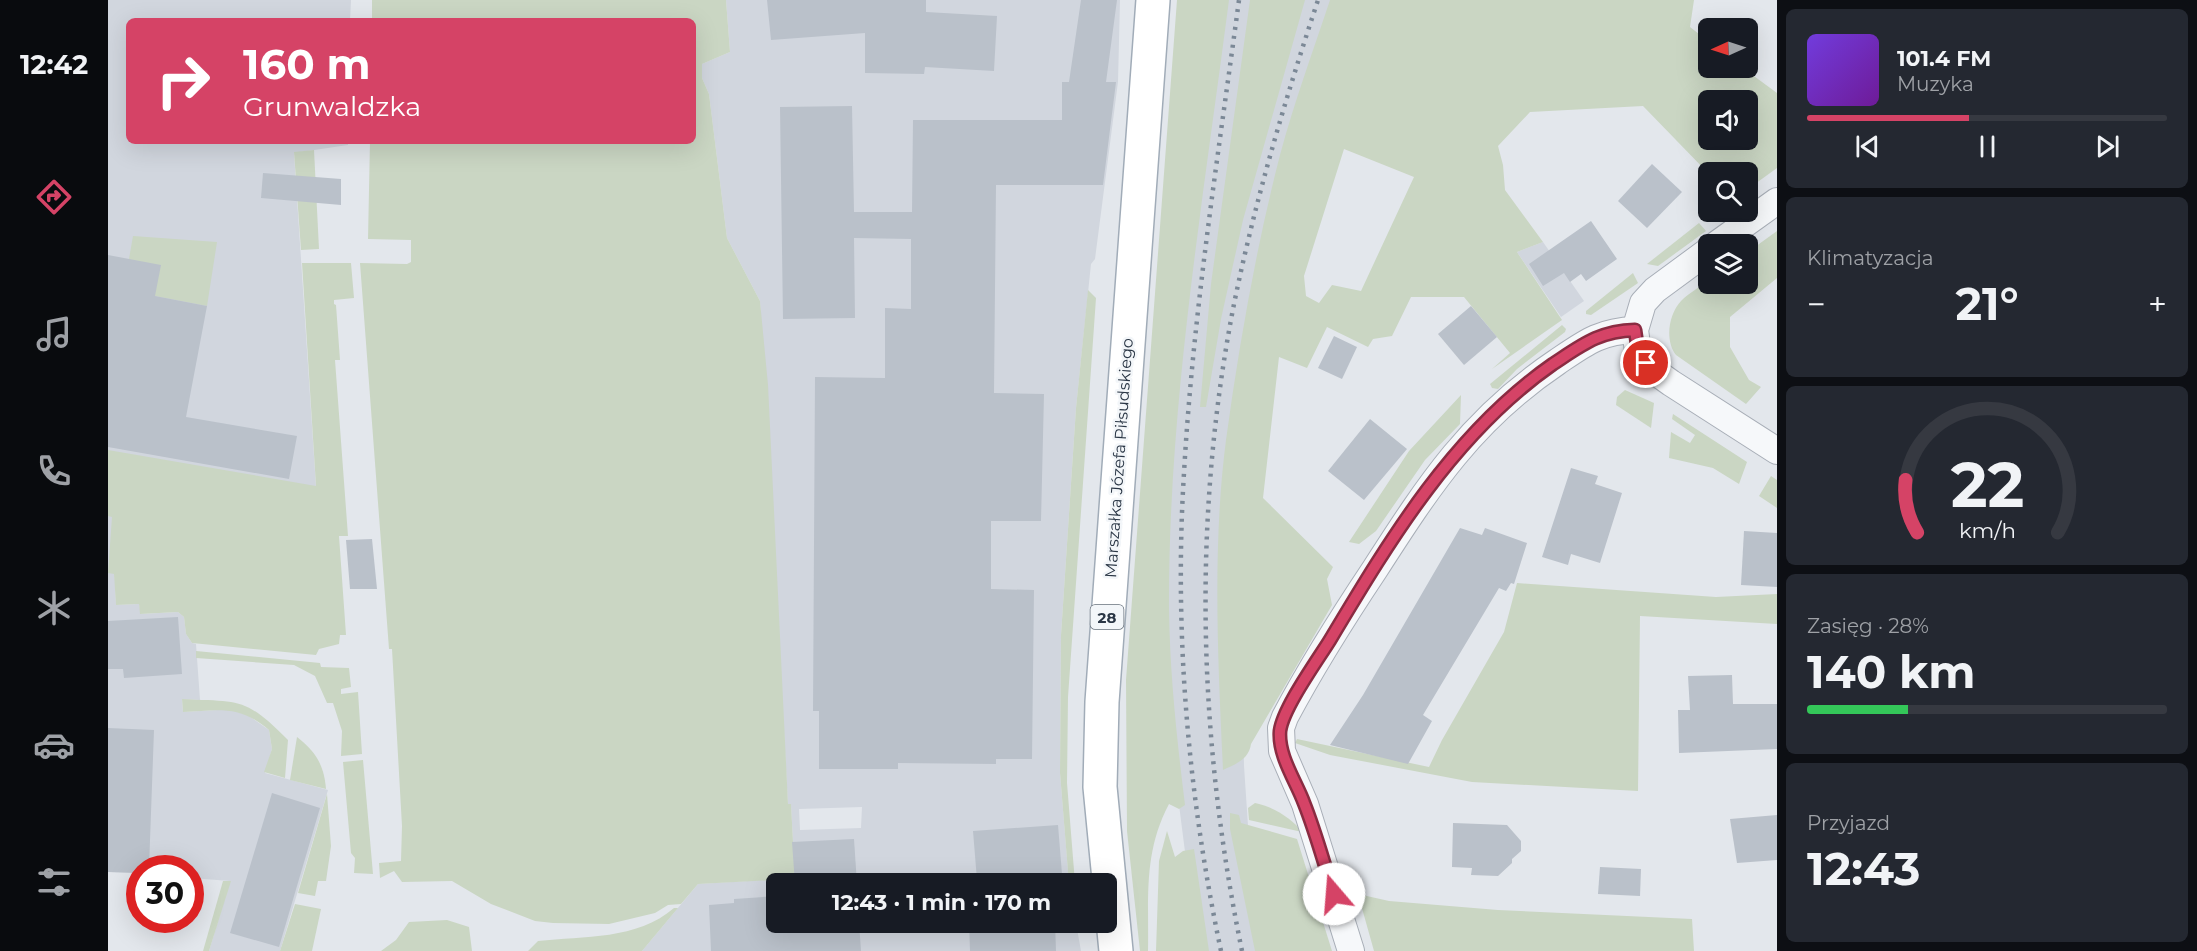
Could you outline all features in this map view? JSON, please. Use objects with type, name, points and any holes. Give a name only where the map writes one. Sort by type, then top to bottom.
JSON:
[{"type":"main road","name":"Marszałka Józefa Piłsudskiego","points":[[1116,951],[1100,787],[1102,702],[1152,0]]},
{"type":"street","points":[[1731,234],[1777,201]]},
{"type":"street","points":[[1698,259],[1649,296],[1640,310],[1635,330],[1638,351],[1650,368],[1777,451]]},
{"type":"street","points":[[1351,951],[1305,804],[1282,751],[1281,728],[1285,717],[1349,607],[1420,498],[1482,422],[1538,376],[1589,341],[1607,332],[1635,330]]},
{"type":"shaded area","points":[[108,0],[351,0],[350,18],[126,18],[126,144],[348,145],[294,153],[316,487],[111,491],[116,605],[139,604],[141,614],[178,612],[184,617],[186,634],[192,643],[196,644],[200,700],[182,699],[183,712],[235,709],[245,713],[269,730],[272,749],[265,773],[328,790],[280,951],[209,951],[230,881],[204,879],[204,855],[126,855],[126,873],[108,872]]},
{"type":"shaded area","points":[[726,0],[1120,0],[1118,82],[1095,259],[1091,264],[1076,408],[1061,635],[1060,773],[1068,873],[795,873],[791,805],[788,805],[760,301],[727,238],[709,94],[702,78],[702,64],[730,52]],"holes":[[[862,807],[861,828],[800,830],[799,809]]]},
{"type":"shaded area","points":[[1194,0],[1356,0],[1304,152],[1241,638],[1244,766],[1252,885],[1266,951],[1202,951],[1189,883],[1172,750],[1165,630]]},
{"type":"shaded area","points":[[1543,242],[1584,301],[1561,317],[1517,252]]},
{"type":"shaded area","points":[[766,880],[766,933],[1078,933],[1081,951],[642,951],[698,884]]},
{"type":"green space","points":[[372,0],[726,0],[730,52],[702,64],[702,78],[709,94],[727,238],[760,301],[768,385],[788,804],[791,804],[795,873],[766,873],[766,880],[698,884],[681,904],[668,905],[655,913],[609,924],[535,921],[491,904],[452,881],[402,882],[394,871],[380,878],[379,863],[401,861],[402,826],[392,649],[389,649],[360,263],[407,264],[411,262],[411,240],[368,239],[370,144],[696,144],[696,18],[372,18]]},
{"type":"green space","points":[[1177,0],[1229,0],[1198,228],[1174,457],[1169,610],[1174,708],[1185,805],[1179,809],[1169,804],[1155,840],[1149,876],[1148,951],[1140,951],[1127,831],[1126,680]]},
{"type":"green space","points":[[1250,0],[1305,0],[1243,220],[1221,319],[1206,407],[1200,407],[1211,284]]},
{"type":"green space","points":[[1330,0],[1694,0],[1690,27],[1698,33],[1698,78],[1757,78],[1777,93],[1777,168],[1758,182],[1758,162],[1698,163],[1643,106],[1530,112],[1498,146],[1503,165],[1505,190],[1543,242],[1517,252],[1562,320],[1492,369],[1510,353],[1464,297],[1411,297],[1392,336],[1373,339],[1368,347],[1327,327],[1307,368],[1279,357],[1263,498],[1333,567],[1327,579],[1332,605],[1251,744],[1248,754],[1233,766],[1223,770],[1218,646],[1218,563],[1226,440],[1263,225],[1291,116]],"holes":[[[1344,149],[1414,177],[1361,291],[1332,285],[1319,303],[1306,296],[1304,276]]]},
{"type":"green space","points":[[314,150],[319,249],[301,250],[294,152]]},
{"type":"green space","points":[[1699,223],[1706,231],[1698,234],[1698,237],[1658,266],[1647,264]]},
{"type":"green space","points":[[1777,231],[1777,278],[1758,294],[1758,245]]},
{"type":"green space","points":[[133,236],[217,242],[207,306],[155,296],[129,259]]},
{"type":"green space","points":[[302,263],[351,263],[354,298],[334,300],[340,360],[335,360],[348,536],[339,536],[346,635],[340,635],[339,644],[319,649],[316,655],[192,643],[186,634],[184,617],[178,612],[140,614],[139,604],[116,605],[114,574],[108,573],[112,517],[108,516],[108,450],[316,486]]},
{"type":"green space","points":[[1633,273],[1638,283],[1591,315],[1586,314],[1586,311]]},
{"type":"green space","points":[[1698,288],[1698,294],[1758,294],[1730,317],[1730,347],[1749,380],[1761,387],[1746,404],[1676,355],[1670,343],[1673,313],[1681,301]]},
{"type":"green space","points":[[1088,290],[1096,298],[1068,697],[1067,783],[1074,873],[1068,873],[1060,773],[1061,635],[1076,408]]},
{"type":"green space","points":[[1562,325],[1566,329],[1565,332],[1517,369],[1498,389],[1492,388],[1490,384]]},
{"type":"green space","points":[[1625,390],[1654,403],[1651,428],[1616,405],[1617,397]]},
{"type":"green space","points":[[1461,395],[1460,424],[1425,460],[1376,531],[1359,544],[1349,542],[1409,451]]},
{"type":"green space","points":[[1673,414],[1747,462],[1739,484],[1713,468],[1669,458],[1671,432],[1690,443],[1695,435],[1672,419]]},
{"type":"green space","points":[[1771,476],[1777,480],[1777,508],[1759,496]]},
{"type":"green space","points":[[1517,583],[1716,597],[1777,594],[1777,624],[1640,616],[1638,791],[1472,782],[1330,755],[1295,743],[1297,739],[1429,767],[1504,632]]},
{"type":"green space","points":[[196,651],[320,663],[321,667],[349,668],[351,687],[341,689],[341,694],[358,692],[362,754],[341,756],[342,731],[333,703],[327,703],[315,676],[294,665],[196,658]]},
{"type":"green space","points":[[182,699],[241,704],[262,716],[288,740],[285,778],[264,772],[272,749],[269,730],[249,716],[239,713],[219,710],[183,712]]},
{"type":"green space","points":[[297,737],[318,760],[326,789],[290,780]]},
{"type":"green space","points":[[363,760],[373,874],[354,873],[355,858],[351,853],[343,762]]},
{"type":"green space","points":[[327,794],[331,846],[326,881],[318,881],[315,896],[298,893]]},
{"type":"green space","points":[[1255,803],[1282,814],[1302,832],[1249,820],[1248,808]]},
{"type":"green space","points":[[1230,813],[1239,815],[1241,823],[1297,839],[1332,951],[1255,951],[1230,829]]},
{"type":"green space","points":[[1167,831],[1175,857],[1183,851],[1194,849],[1209,951],[1156,951],[1159,861]]},
{"type":"green space","points":[[223,881],[231,881],[209,951],[203,951]]},
{"type":"green space","points":[[1358,894],[1389,901],[1498,910],[1692,919],[1694,951],[1374,951]]},
{"type":"green space","points":[[295,904],[321,909],[312,951],[280,951]]},
{"type":"green space","points":[[674,908],[678,908],[642,951],[528,951],[538,941],[609,935],[644,926]]},
{"type":"green space","points":[[447,920],[469,927],[472,951],[381,951],[396,940],[409,922]]},
{"type":"building","points":[[767,0],[926,0],[926,12],[997,16],[994,71],[925,67],[924,74],[865,73],[865,33],[771,40]]},
{"type":"building","points":[[1081,0],[1117,0],[1106,82],[1116,82],[1103,185],[996,185],[994,393],[1044,394],[1041,521],[991,521],[991,589],[1034,590],[1032,759],[996,759],[996,764],[898,763],[898,769],[819,769],[819,711],[813,711],[815,377],[885,378],[885,308],[911,309],[911,239],[854,238],[855,318],[783,319],[780,107],[852,106],[854,212],[912,212],[913,120],[1062,120],[1062,82],[1069,82]]},
{"type":"building","points":[[1652,164],[1682,192],[1647,228],[1618,201]]},
{"type":"building","points":[[263,173],[341,179],[341,205],[261,198]]},
{"type":"building","points":[[1591,221],[1617,259],[1586,281],[1581,274],[1570,282],[1564,273],[1543,286],[1529,264]]},
{"type":"building","points":[[108,255],[161,265],[155,296],[207,306],[186,417],[297,436],[289,479],[108,447]]},
{"type":"building","points":[[1471,306],[1497,337],[1464,365],[1438,334]]},
{"type":"building","points":[[1334,336],[1357,347],[1342,379],[1318,368]]},
{"type":"building","points":[[1370,419],[1407,449],[1364,500],[1328,471]]},
{"type":"building","points":[[1571,468],[1598,476],[1595,484],[1622,493],[1600,563],[1571,554],[1568,565],[1542,557]]},
{"type":"building","points":[[1460,528],[1482,535],[1485,528],[1527,543],[1514,584],[1511,583],[1506,591],[1499,588],[1423,715],[1432,721],[1408,764],[1330,745],[1363,695]]},
{"type":"building","points":[[1744,531],[1777,533],[1777,587],[1741,585]]},
{"type":"building","points":[[372,539],[377,589],[350,589],[346,540]]},
{"type":"building","points":[[178,617],[182,674],[124,678],[123,669],[108,669],[108,621]]},
{"type":"building","points":[[1732,675],[1733,704],[1777,704],[1777,749],[1679,753],[1678,710],[1690,710],[1688,676]]},
{"type":"building","points":[[108,728],[154,730],[149,855],[126,855],[126,873],[108,872]]},
{"type":"building","points":[[272,793],[320,808],[279,947],[230,933]]},
{"type":"building","points":[[1777,815],[1777,860],[1737,863],[1730,819]]},
{"type":"building","points":[[1453,823],[1507,825],[1521,841],[1521,851],[1498,876],[1471,875],[1472,868],[1452,867]]},
{"type":"building","points":[[1058,825],[1062,873],[976,873],[973,831]]},
{"type":"building","points":[[854,839],[856,873],[794,873],[792,842]]},
{"type":"building","points":[[1600,867],[1641,869],[1640,896],[1598,894]]},
{"type":"building","points":[[766,897],[766,933],[860,933],[861,951],[711,951],[709,905],[734,903],[734,899]]},
{"type":"building","points":[[969,933],[1055,933],[1056,951],[970,951]]},
{"type":"railway","points":[[1221,951],[1200,833],[1186,713],[1181,533],[1193,354],[1239,0]]},
{"type":"railway","points":[[1242,951],[1227,871],[1216,790],[1209,709],[1206,547],[1211,465],[1220,385],[1242,265],[1272,151],[1318,0]]},
{"type":"route","points":[[1334,894],[1305,804],[1282,751],[1281,728],[1297,694],[1349,607],[1420,498],[1457,450],[1494,410],[1547,369],[1584,344],[1607,332],[1635,330],[1638,351],[1646,363]]}]
